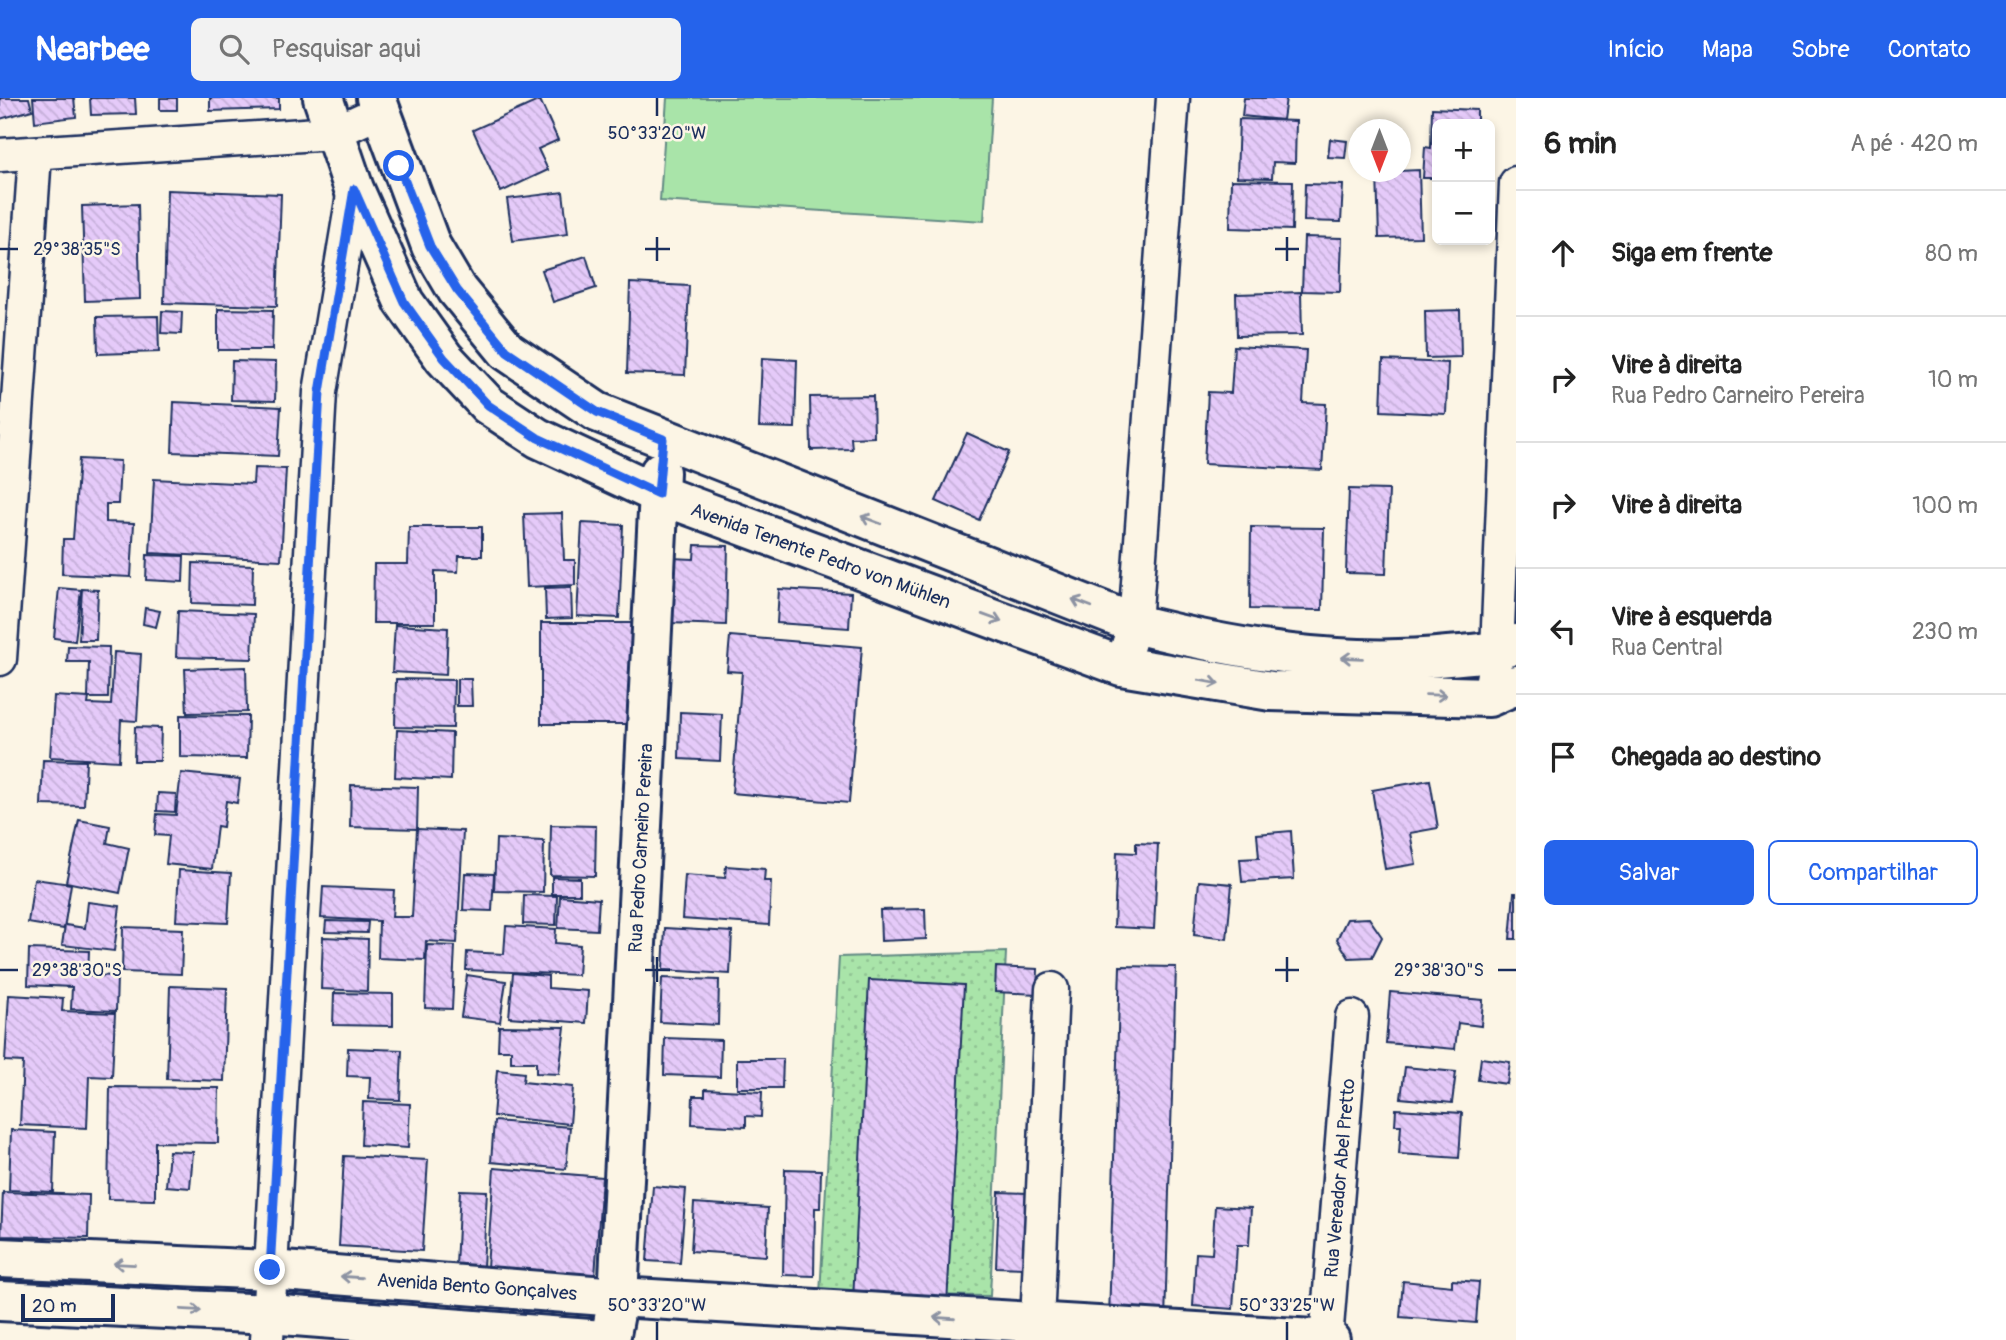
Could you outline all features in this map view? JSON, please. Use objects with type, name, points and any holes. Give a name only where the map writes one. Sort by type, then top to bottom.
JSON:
[{"type":"main road","points":[[379,105],[430,246],[457,290],[507,351],[597,412],[1135,624],[1215,645],[1349,659],[1419,659],[1506,648]]},
{"type":"main road","name":"Avenida Tenente Pedro von Mühlen","points":[[328,115],[354,189],[404,302],[444,358],[488,405],[538,438],[658,494],[1121,666],[1271,691],[1503,691]]},
{"type":"main road","name":"Rua Pedro Carneiro Pereira","points":[[610,1340],[618,1297],[658,494],[663,439]]},
{"type":"main road","name":"Avenida Bento Gonçalves","points":[[0,1258],[270,1270],[618,1297],[1327,1340]]},
{"type":"main road","points":[[0,1301],[268,1327],[603,1340]]},
{"type":"street","points":[[1121,666],[1135,624],[1172,98]]},
{"type":"street","points":[[0,155],[35,155],[328,115],[379,105]]},
{"type":"street","points":[[0,659],[35,155]]},
{"type":"street","points":[[1503,691],[1516,183]]},
{"type":"street","points":[[268,1327],[320,392],[354,189]]},
{"type":"street","points":[[1037,1323],[1052,989]]},
{"type":"street","name":"Rua Vereador Abel Pretto","points":[[1327,1340],[1352,1017]]},
{"type":"green space","points":[[667,98],[992,98],[984,221],[660,201]]},
{"type":"green space","points":[[1006,952],[990,1296],[820,1294],[839,957]]},
{"type":"building","points":[[0,98],[29,98],[32,110],[0,119]]},
{"type":"building","points":[[33,98],[74,98],[76,117],[35,122]]},
{"type":"building","points":[[90,98],[135,98],[136,114],[91,115]]},
{"type":"building","points":[[160,98],[177,98],[177,110],[160,110]]},
{"type":"building","points":[[210,98],[279,98],[279,109],[210,111]]},
{"type":"building","points":[[1244,98],[1286,98],[1283,120],[1242,116]]},
{"type":"building","points":[[540,100],[558,140],[538,149],[548,170],[501,192],[473,130]]},
{"type":"building","points":[[1432,108],[1477,110],[1477,119],[1432,119],[1432,178],[1423,178],[1425,147],[1431,148]]},
{"type":"building","points":[[1239,119],[1296,121],[1295,163],[1273,162],[1272,178],[1237,177]]},
{"type":"building","points":[[1330,139],[1347,141],[1345,158],[1328,157]]},
{"type":"building","points":[[1411,170],[1419,170],[1421,237],[1379,238],[1377,182],[1411,182]]},
{"type":"building","points":[[1231,180],[1293,181],[1292,230],[1230,228]]},
{"type":"building","points":[[1305,184],[1343,185],[1341,222],[1304,221]]},
{"type":"building","points":[[167,190],[281,194],[277,306],[164,303]]},
{"type":"building","points":[[563,192],[568,234],[513,241],[507,199]]},
{"type":"building","points":[[138,204],[140,299],[85,301],[82,206]]},
{"type":"building","points":[[1304,237],[1342,238],[1340,292],[1302,291]]},
{"type":"building","points":[[586,256],[596,288],[553,302],[542,270]]},
{"type":"building","points":[[630,283],[689,286],[685,375],[627,373]]},
{"type":"building","points":[[1301,292],[1302,335],[1237,336],[1236,294]]},
{"type":"building","points":[[218,309],[273,310],[272,350],[218,350]]},
{"type":"building","points":[[1460,310],[1461,357],[1426,358],[1425,311]]},
{"type":"building","points":[[162,311],[182,312],[181,334],[161,333]]},
{"type":"building","points":[[158,316],[159,352],[98,354],[97,317]]},
{"type":"building","points":[[1234,346],[1306,350],[1303,403],[1326,404],[1322,470],[1204,464],[1208,392],[1231,393]]},
{"type":"building","points":[[762,358],[797,360],[795,428],[759,427]]},
{"type":"building","points":[[1383,360],[1448,363],[1446,414],[1381,411]]},
{"type":"building","points":[[232,361],[276,362],[275,401],[231,400]]},
{"type":"building","points":[[873,396],[874,437],[851,438],[852,449],[811,450],[810,397]]},
{"type":"building","points":[[174,402],[281,407],[278,456],[172,452]]},
{"type":"building","points":[[967,433],[1009,452],[979,520],[936,501]]},
{"type":"building","points":[[79,459],[120,461],[118,504],[106,504],[106,522],[134,523],[131,577],[62,574],[63,539],[73,539]]},
{"type":"building","points":[[254,468],[286,469],[281,560],[150,553],[154,479],[253,484]]},
{"type":"building","points":[[1349,489],[1389,490],[1386,574],[1346,573]]},
{"type":"building","points":[[562,513],[564,560],[575,560],[575,585],[527,587],[524,514]]},
{"type":"building","points":[[582,523],[623,525],[619,618],[577,616]]},
{"type":"building","points":[[409,527],[482,527],[482,556],[459,556],[458,572],[435,571],[435,623],[373,623],[374,564],[408,564]]},
{"type":"building","points":[[1251,527],[1324,528],[1322,610],[1250,609]]},
{"type":"building","points":[[695,545],[728,546],[726,625],[669,623],[671,558],[694,559]]},
{"type":"building","points":[[147,555],[184,556],[183,582],[146,580]]},
{"type":"building","points":[[193,563],[253,565],[252,605],[192,603]]},
{"type":"building","points":[[571,587],[572,618],[546,619],[545,588]]},
{"type":"building","points":[[59,588],[81,590],[75,641],[54,638]]},
{"type":"building","points":[[82,589],[98,590],[96,640],[79,640]]},
{"type":"building","points":[[779,589],[851,593],[849,628],[777,623]]},
{"type":"building","points":[[145,608],[160,611],[156,627],[143,624]]},
{"type":"building","points":[[178,611],[254,614],[252,659],[176,657]]},
{"type":"building","points":[[541,623],[634,623],[634,724],[541,724]]},
{"type":"building","points":[[395,625],[448,628],[446,675],[392,672]]},
{"type":"building","points":[[730,636],[862,647],[849,803],[732,793],[742,672],[727,671]]},
{"type":"building","points":[[68,646],[109,647],[108,698],[88,698],[89,662],[67,662]]},
{"type":"building","points":[[114,652],[141,654],[137,721],[121,720],[119,761],[50,757],[54,696],[89,698],[88,704],[111,705]]},
{"type":"building","points":[[246,667],[247,712],[187,713],[185,669]]},
{"type":"building","points":[[396,679],[454,680],[453,728],[395,727]]},
{"type":"building","points":[[457,679],[471,679],[472,706],[457,706]]},
{"type":"building","points":[[680,712],[722,714],[720,761],[679,759]]},
{"type":"building","points":[[180,715],[248,716],[247,758],[180,757]]},
{"type":"building","points":[[135,727],[161,728],[160,761],[134,761]]},
{"type":"building","points":[[397,730],[452,733],[451,780],[395,777]]},
{"type":"building","points":[[43,760],[86,761],[84,806],[41,805]]},
{"type":"building","points":[[181,773],[240,779],[237,803],[226,801],[223,827],[217,826],[212,869],[166,864],[169,836],[155,835],[157,814],[176,815]]},
{"type":"building","points":[[1430,780],[1438,828],[1410,833],[1416,864],[1385,869],[1372,790]]},
{"type":"building","points":[[351,785],[418,787],[417,829],[350,827]]},
{"type":"building","points":[[158,793],[176,794],[175,812],[157,811]]},
{"type":"building","points":[[79,820],[110,826],[107,843],[129,848],[120,893],[66,882]]},
{"type":"building","points":[[551,825],[596,826],[595,876],[550,875]]},
{"type":"building","points":[[417,829],[463,831],[457,943],[426,941],[425,960],[378,958],[379,921],[321,918],[323,887],[394,890],[392,917],[412,917]]},
{"type":"building","points":[[1291,831],[1294,879],[1242,882],[1240,859],[1259,858],[1257,834]]},
{"type":"building","points":[[496,839],[544,841],[543,892],[494,891]]},
{"type":"building","points":[[1136,843],[1158,844],[1154,929],[1114,927],[1117,852],[1136,853]]},
{"type":"building","points":[[726,866],[765,869],[764,881],[771,881],[769,925],[682,919],[685,875],[725,878]]},
{"type":"building","points":[[179,870],[231,873],[228,923],[176,921]]},
{"type":"building","points":[[465,873],[494,874],[492,911],[463,910]]},
{"type":"building","points":[[552,877],[580,878],[580,894],[552,894]]},
{"type":"building","points":[[34,879],[71,884],[64,929],[28,923]]},
{"type":"building","points":[[1199,881],[1232,884],[1227,939],[1194,935]]},
{"type":"building","points":[[1514,893],[1516,939],[1510,939]]},
{"type":"building","points":[[524,895],[557,896],[556,925],[523,924]]},
{"type":"building","points":[[560,896],[599,899],[597,930],[558,928]]},
{"type":"building","points":[[88,902],[120,906],[114,951],[62,945],[65,925],[85,928]]},
{"type":"building","points":[[925,909],[926,939],[881,941],[880,910]]},
{"type":"building","points":[[1369,918],[1382,937],[1372,957],[1349,958],[1337,939],[1347,919]]},
{"type":"building","points":[[326,921],[368,922],[367,933],[325,932]]},
{"type":"building","points":[[506,926],[556,929],[555,943],[580,945],[578,975],[466,970],[467,952],[504,954]]},
{"type":"building","points":[[123,927],[183,929],[181,974],[122,972]]},
{"type":"building","points":[[665,928],[732,932],[730,974],[663,970]]},
{"type":"building","points":[[323,937],[368,939],[367,991],[321,989]]},
{"type":"building","points":[[427,945],[455,946],[452,1009],[425,1008]]},
{"type":"building","points":[[29,949],[89,951],[88,975],[117,976],[116,1011],[71,1009],[72,987],[28,985]]},
{"type":"building","points":[[1120,966],[1176,967],[1165,1320],[1109,1318]]},
{"type":"building","points":[[996,967],[1038,969],[1037,994],[995,992]]},
{"type":"building","points":[[513,973],[548,976],[548,988],[588,991],[586,1023],[509,1017]]},
{"type":"building","points":[[467,975],[506,981],[500,1022],[461,1017]]},
{"type":"building","points":[[662,978],[719,980],[718,1025],[660,1022]]},
{"type":"building","points":[[869,980],[964,985],[947,1305],[853,1300]]},
{"type":"building","points":[[170,986],[227,988],[224,1081],[167,1079]]},
{"type":"building","points":[[1390,992],[1483,1000],[1481,1026],[1458,1023],[1455,1049],[1386,1043]]},
{"type":"building","points":[[334,993],[393,994],[393,1026],[333,1025]]},
{"type":"building","points":[[9,995],[63,998],[62,1011],[115,1013],[112,1077],[89,1076],[87,1128],[20,1125],[23,1062],[5,1061]]},
{"type":"building","points":[[499,1026],[565,1027],[559,1074],[536,1073],[536,1062],[511,1062],[511,1050],[498,1050]]},
{"type":"building","points":[[665,1038],[721,1040],[720,1077],[664,1075]]},
{"type":"building","points":[[348,1048],[402,1050],[400,1100],[369,1099],[370,1077],[347,1076]]},
{"type":"building","points":[[1481,1058],[1510,1062],[1507,1084],[1478,1080]]},
{"type":"building","points":[[737,1059],[783,1059],[782,1088],[737,1088]]},
{"type":"building","points":[[1405,1067],[1456,1072],[1452,1103],[1401,1098]]},
{"type":"building","points":[[497,1070],[524,1073],[523,1082],[573,1087],[570,1124],[493,1116]]},
{"type":"building","points":[[110,1087],[219,1088],[218,1143],[155,1142],[155,1200],[108,1199]]},
{"type":"building","points":[[705,1089],[762,1092],[761,1117],[746,1116],[746,1127],[692,1124],[693,1096],[705,1096]]},
{"type":"building","points":[[363,1102],[410,1104],[408,1148],[361,1145]]},
{"type":"building","points":[[1396,1109],[1462,1113],[1459,1158],[1399,1154],[1401,1125],[1395,1125]]},
{"type":"building","points":[[494,1121],[570,1127],[566,1169],[491,1162]]},
{"type":"building","points":[[11,1130],[55,1132],[53,1192],[9,1190]]},
{"type":"building","points":[[169,1151],[193,1152],[190,1188],[166,1186]]},
{"type":"building","points":[[344,1156],[428,1160],[422,1251],[339,1246]]},
{"type":"building","points":[[494,1168],[602,1177],[594,1290],[486,1282]]},
{"type":"building","points":[[785,1169],[821,1170],[820,1208],[815,1208],[814,1276],[783,1275]]},
{"type":"building","points":[[653,1186],[686,1189],[680,1263],[647,1261]]},
{"type":"building","points":[[460,1190],[487,1191],[483,1267],[456,1265]]},
{"type":"building","points":[[3,1192],[89,1195],[88,1238],[1,1236]]},
{"type":"building","points":[[999,1192],[1028,1193],[1025,1268],[996,1267]]},
{"type":"building","points":[[694,1203],[768,1208],[766,1256],[691,1251]]},
{"type":"building","points":[[1215,1206],[1251,1208],[1249,1245],[1237,1245],[1233,1309],[1193,1306],[1196,1253],[1212,1254]]},
{"type":"building","points":[[1452,1280],[1479,1282],[1476,1323],[1400,1317],[1403,1281],[1452,1286]]},
{"type":"route","points":[[270,1270],[320,392],[354,189],[404,302],[444,358],[488,405],[538,438],[658,494],[663,439],[597,412],[507,351],[457,290],[430,246],[399,166]]}]
